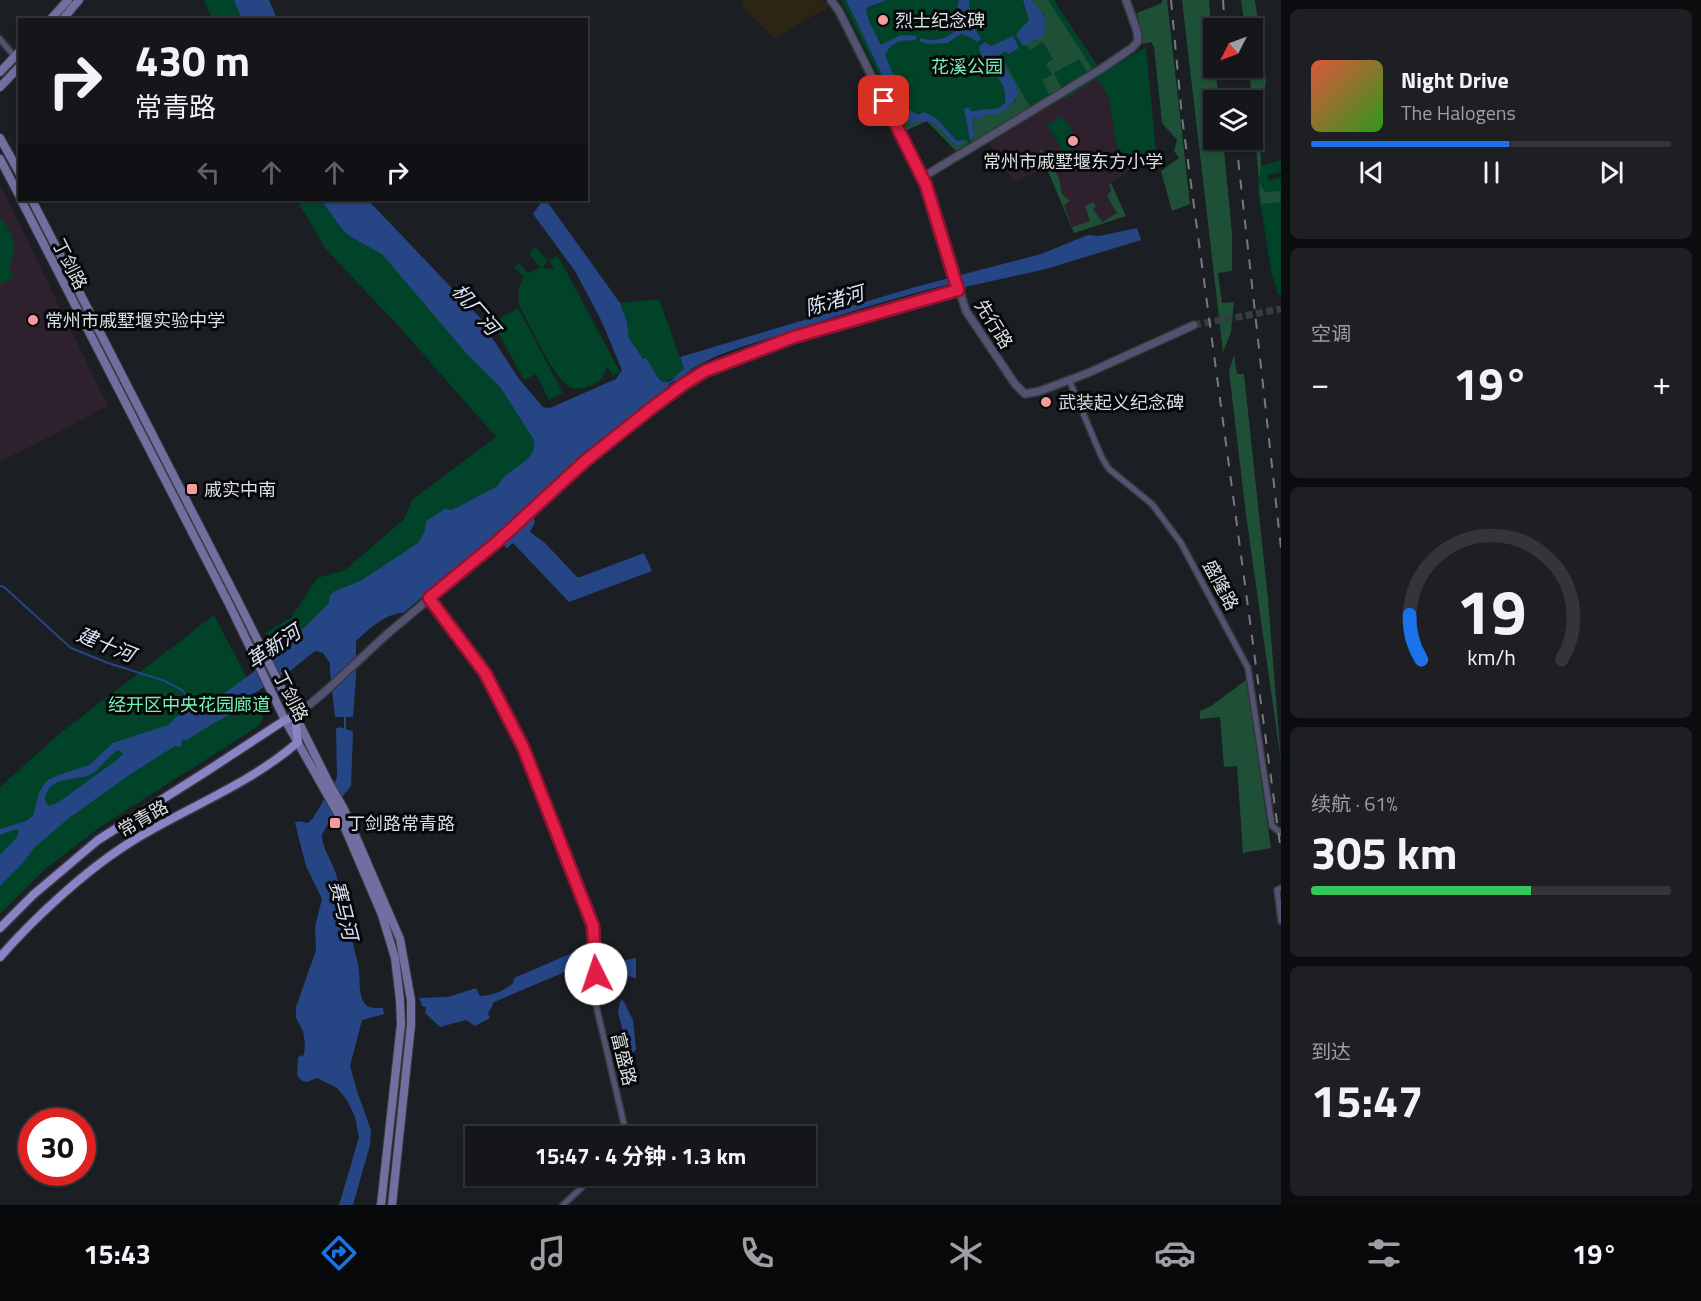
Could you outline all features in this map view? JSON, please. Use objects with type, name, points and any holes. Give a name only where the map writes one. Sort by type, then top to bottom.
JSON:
[{"type":"main road","points":[[52,18],[68,0]]},
{"type":"main road","points":[[64,18],[80,0]]},
{"type":"main road","points":[[0,72],[18,60]]},
{"type":"main road","points":[[0,92],[18,60]]},
{"type":"main road","points":[[0,87],[8,79]]},
{"type":"main road","points":[[0,132],[5,146]]},
{"type":"main road","points":[[0,138],[18,170]]},
{"type":"main road","name":"丁剑路","points":[[0,160],[18,194]]},
{"type":"main road","name":"丁剑路","points":[[22,201],[230,606],[285,720],[344,809],[400,939],[411,1000],[411,1025],[392,1205]]},
{"type":"main road","name":"丁剑路","points":[[33,201],[295,717],[382,915],[395,958],[401,1024],[381,1205]]},
{"type":"main road","points":[[295,717],[298,741]]},
{"type":"main road","name":"常青路","points":[[0,928],[40,889],[98,840],[285,720],[295,717]]},
{"type":"main road","name":"常青路","points":[[0,957],[68,891],[134,840],[219,794],[284,754],[298,741]]},
{"type":"street","name":"先行路","points":[[831,0],[839,11],[922,177],[966,311],[1015,384],[1025,394],[1069,380],[1194,326]]},
{"type":"street","points":[[922,177],[1132,48],[1138,41],[1137,31],[1126,0]]},
{"type":"street","points":[[0,39],[18,60]]},
{"type":"street","points":[[429,598],[497,542],[584,462],[653,407],[705,371],[794,337],[957,288]]},
{"type":"street","name":"盛隆路","points":[[1069,380],[1102,458],[1109,468],[1152,504],[1181,543],[1248,668],[1272,826],[1281,833]]},
{"type":"street","name":"常青路","points":[[295,717],[429,598]]},
{"type":"street","name":"富盛路","points":[[429,598],[485,673],[523,747],[593,926],[596,974],[592,992],[624,1126]]},
{"type":"street","points":[[1281,888],[1277,890],[1281,921]]},
{"type":"street","points":[[563,1205],[583,1186]]},
{"type":"shaded area","points":[[745,0],[821,0],[831,6],[774,38],[740,5]]},
{"type":"shaded area","name":"常州市戚墅堰东方小学","points":[[1146,47],[1156,152],[1111,183],[1126,216],[1074,233],[1047,167],[1014,182],[989,142]]},
{"type":"shaded area","name":"常州市戚墅堰实验中学","points":[[0,184],[108,406],[0,461]]},
{"type":"green space","points":[[204,0],[244,0],[252,18],[212,18]]},
{"type":"green space","name":"花溪公园","points":[[841,0],[1054,0],[1098,67],[956,151],[927,121],[907,130]]},
{"type":"green space","points":[[1031,0],[1048,0],[1093,70],[1069,85],[1068,83],[1087,72],[1079,59],[1054,73],[1062,89],[1050,96],[1042,80],[1052,75],[1046,64],[1053,59],[1043,42],[1030,50],[1026,44],[1037,40],[1044,15]]},
{"type":"green space","points":[[1162,0],[1167,0],[1190,204],[1172,211],[1161,171],[1179,158],[1174,151],[1177,140],[1162,123],[1154,47],[1151,42],[1143,44],[1137,13],[1162,3]]},
{"type":"green space","points":[[1182,0],[1209,0],[1210,18],[1203,18],[1203,78],[1216,78],[1218,90],[1203,90],[1203,150],[1224,150],[1232,233],[1232,271],[1218,273],[1222,303],[1234,302],[1231,332],[1223,352]]},
{"type":"green space","points":[[1241,0],[1255,0],[1257,18],[1244,18]]},
{"type":"green space","points":[[1146,47],[1156,152],[1138,163],[1136,159],[1129,163],[1116,144],[1109,99],[1098,78],[1065,99],[1063,97]]},
{"type":"green space","points":[[1263,58],[1266,80],[1263,102],[1263,90],[1251,90],[1250,78],[1263,78]]},
{"type":"green space","points":[[1005,63],[1030,107],[972,142],[970,140],[975,131],[972,119],[974,117],[978,120],[987,114],[998,115],[1016,101],[1018,89],[1003,64]]},
{"type":"green space","points":[[888,86],[903,114],[912,124],[926,121],[907,130],[886,88]]},
{"type":"green space","points":[[1062,116],[1080,144],[1065,154],[1047,125]]},
{"type":"green space","points":[[927,121],[934,123],[951,142],[958,146],[967,141],[968,144],[956,151]]},
{"type":"green space","points":[[1041,149],[1059,178],[1062,194],[1070,201],[1064,205],[1072,227],[1090,221],[1085,206],[1093,202],[1096,207],[1093,209],[1102,222],[1117,213],[1107,196],[1111,191],[1109,185],[1111,183],[1126,216],[1074,233],[1039,150]]},
{"type":"green space","points":[[1256,150],[1261,150],[1259,182]]},
{"type":"green space","points":[[1281,160],[1281,172],[1268,175],[1269,180],[1281,177],[1281,294],[1278,294],[1272,275],[1258,190],[1261,166]]},
{"type":"green space","points":[[1259,182],[1265,192],[1281,191],[1280,202],[1261,204]]},
{"type":"green space","name":"经开区中央花园廊道","points":[[298,201],[344,201],[471,343],[549,446],[280,664],[265,633],[291,618],[317,578],[345,570],[404,519],[413,499],[496,437],[404,332],[325,248]]},
{"type":"green space","points":[[0,218],[9,229],[13,242],[13,255],[9,268],[14,277],[0,284]]},
{"type":"green space","points":[[535,247],[548,261],[542,268],[554,269],[549,260],[558,256],[620,372],[613,376],[607,366],[605,373],[597,383],[576,389],[566,384],[558,376],[543,352],[520,307],[520,284],[524,277],[541,268],[529,254]]},
{"type":"green space","points":[[519,263],[528,273],[524,277],[514,267]]},
{"type":"green space","points":[[659,299],[684,369],[668,382],[659,379],[629,338],[627,322],[620,303]]},
{"type":"green space","points":[[518,308],[563,393],[549,400],[536,374],[524,380],[492,322]]},
{"type":"green space","points":[[1234,355],[1237,374],[1244,374],[1268,599],[1281,761],[1246,515],[1229,371]]},
{"type":"green space","name":"经开区中央花园廊道","points":[[214,615],[263,709],[263,719],[257,727],[100,827],[43,871],[0,914],[0,787],[59,734]]},
{"type":"green space","points":[[1246,680],[1271,848],[1243,853],[1237,766],[1224,767],[1220,717],[1200,719],[1200,711],[1211,706]]},
{"type":"water","points":[[234,0],[269,0],[277,18],[242,18]]},
{"type":"water","points":[[846,0],[887,0],[868,7],[866,10],[881,45],[901,35],[917,36],[915,40],[894,44],[885,55],[895,79],[886,83]]},
{"type":"water","points":[[959,0],[969,0],[971,23],[981,39],[977,42],[961,34],[947,43],[928,44],[919,41],[921,38],[941,39],[958,29]]},
{"type":"water","points":[[1023,0],[1031,0],[1039,8],[1046,26],[1042,37],[1023,46],[1016,34],[1029,20]]},
{"type":"water","points":[[1013,36],[1019,48],[1008,54],[1006,51],[996,57],[1017,87],[1017,97],[998,115],[987,114],[978,120],[974,117],[972,119],[975,135],[970,140],[964,109],[968,107],[973,111],[994,109],[1005,103],[1003,86],[985,62],[979,47],[985,42],[991,46]]},
{"type":"water","points":[[896,83],[908,109],[918,115],[924,112],[936,118],[955,139],[967,141],[958,146],[934,123],[922,121],[912,124],[908,122],[889,86]]},
{"type":"water","points":[[322,201],[369,201],[489,327],[487,330],[519,379],[543,407],[550,408],[616,379],[622,370],[601,320],[575,271],[533,214],[542,201],[547,201],[620,303],[627,322],[629,338],[643,359],[646,358],[659,379],[668,382],[669,386],[581,455],[529,506],[535,522],[530,532],[545,543],[577,577],[644,553],[652,571],[569,602],[513,543],[507,548],[495,537],[403,613],[384,619],[356,641],[353,717],[335,717],[330,663],[323,653],[315,651],[284,676],[283,674],[255,693],[255,697],[247,703],[186,741],[184,739],[181,742],[182,745],[175,746],[129,775],[69,818],[34,848],[23,863],[0,886],[0,855],[17,837],[19,830],[0,835],[0,829],[26,821],[33,816],[39,793],[46,781],[89,765],[113,743],[168,725],[176,717],[201,703],[211,703],[275,656],[329,603],[329,597],[333,592],[362,580],[418,543],[425,530],[426,521],[445,509],[452,510],[498,486],[507,474],[531,454],[534,440],[501,388],[466,353],[382,254],[351,237]],"holes":[[[119,750],[123,754],[59,802],[49,806],[47,803],[46,794],[54,784],[91,774]]]},
{"type":"water","points":[[1137,228],[1141,240],[1046,269],[965,287],[963,281],[872,305],[726,352],[698,366],[676,383],[673,378],[684,369],[680,357],[915,287],[1041,254],[1088,235],[1099,236]]},
{"type":"water","points":[[339,727],[353,733],[351,786],[322,835],[322,840],[342,896],[358,964],[361,996],[368,1006],[383,1008],[384,1014],[362,1020],[350,1066],[371,1130],[370,1145],[353,1205],[339,1205],[359,1137],[355,1117],[347,1100],[337,1088],[317,1078],[307,1082],[302,1081],[297,1075],[298,1057],[304,1055],[305,1043],[303,1031],[296,1018],[296,1007],[316,950],[315,926],[322,899],[306,866],[295,823],[298,821],[308,823],[313,818],[337,778],[336,729]]},
{"type":"water","points":[[572,953],[592,959],[592,975],[565,972],[494,1002],[488,1014],[490,1018],[475,1026],[466,1020],[440,1027],[425,1013],[426,1007],[422,1006],[419,998],[448,997],[476,988],[480,996],[493,994],[513,983],[514,978]]},
{"type":"water","points":[[636,958],[636,978],[627,976],[616,983],[611,983],[612,979],[607,977],[611,970],[609,963]]},
{"type":"water","points":[[623,1000],[633,1020],[636,1049],[634,1052],[617,1055],[617,1049],[625,1047],[626,1044],[618,1012],[620,1001]]},
{"type":"waterway","name":"陈渚河","points":[[666,385],[677,378]]},
{"type":"waterway","name":"建十河","points":[[0,586],[4,587],[71,648],[108,663],[165,681],[182,690],[195,707]]},
{"type":"waterway","name":"赛马河","points":[[345,714],[345,729]]},
{"type":"tunnel","points":[[1194,325],[1281,309]]},
{"type":"railway","points":[[1171,0],[1182,117],[1281,852]]},
{"type":"railway","points":[[1223,0],[1224,18]]},
{"type":"railway","points":[[1236,78],[1237,90]]},
{"type":"railway","points":[[1237,150],[1281,548]]},
{"type":"place","name":"烈士纪念碑","points":[[883,20]]},
{"type":"place","name":"常州市戚墅堰东方小学","points":[[1073,141]]},
{"type":"place","name":"常州市戚墅堰实验中学","points":[[33,320]]},
{"type":"place","name":"武装起义纪念碑","points":[[1046,402]]},
{"type":"place","name":"戚实中南","points":[[192,489]]},
{"type":"place","name":"丁剑路常青路","points":[[335,823]]},
{"type":"route","points":[[596,974],[593,926],[523,747],[485,673],[429,598],[497,542],[584,462],[653,407],[705,371],[794,337],[864,315],[958,290],[926,185],[884,101]]},
{"type":"water label","name":"机厂河","points":[[476,309]]},
{"type":"water label","name":"革新河","points":[[273,646]]}]
